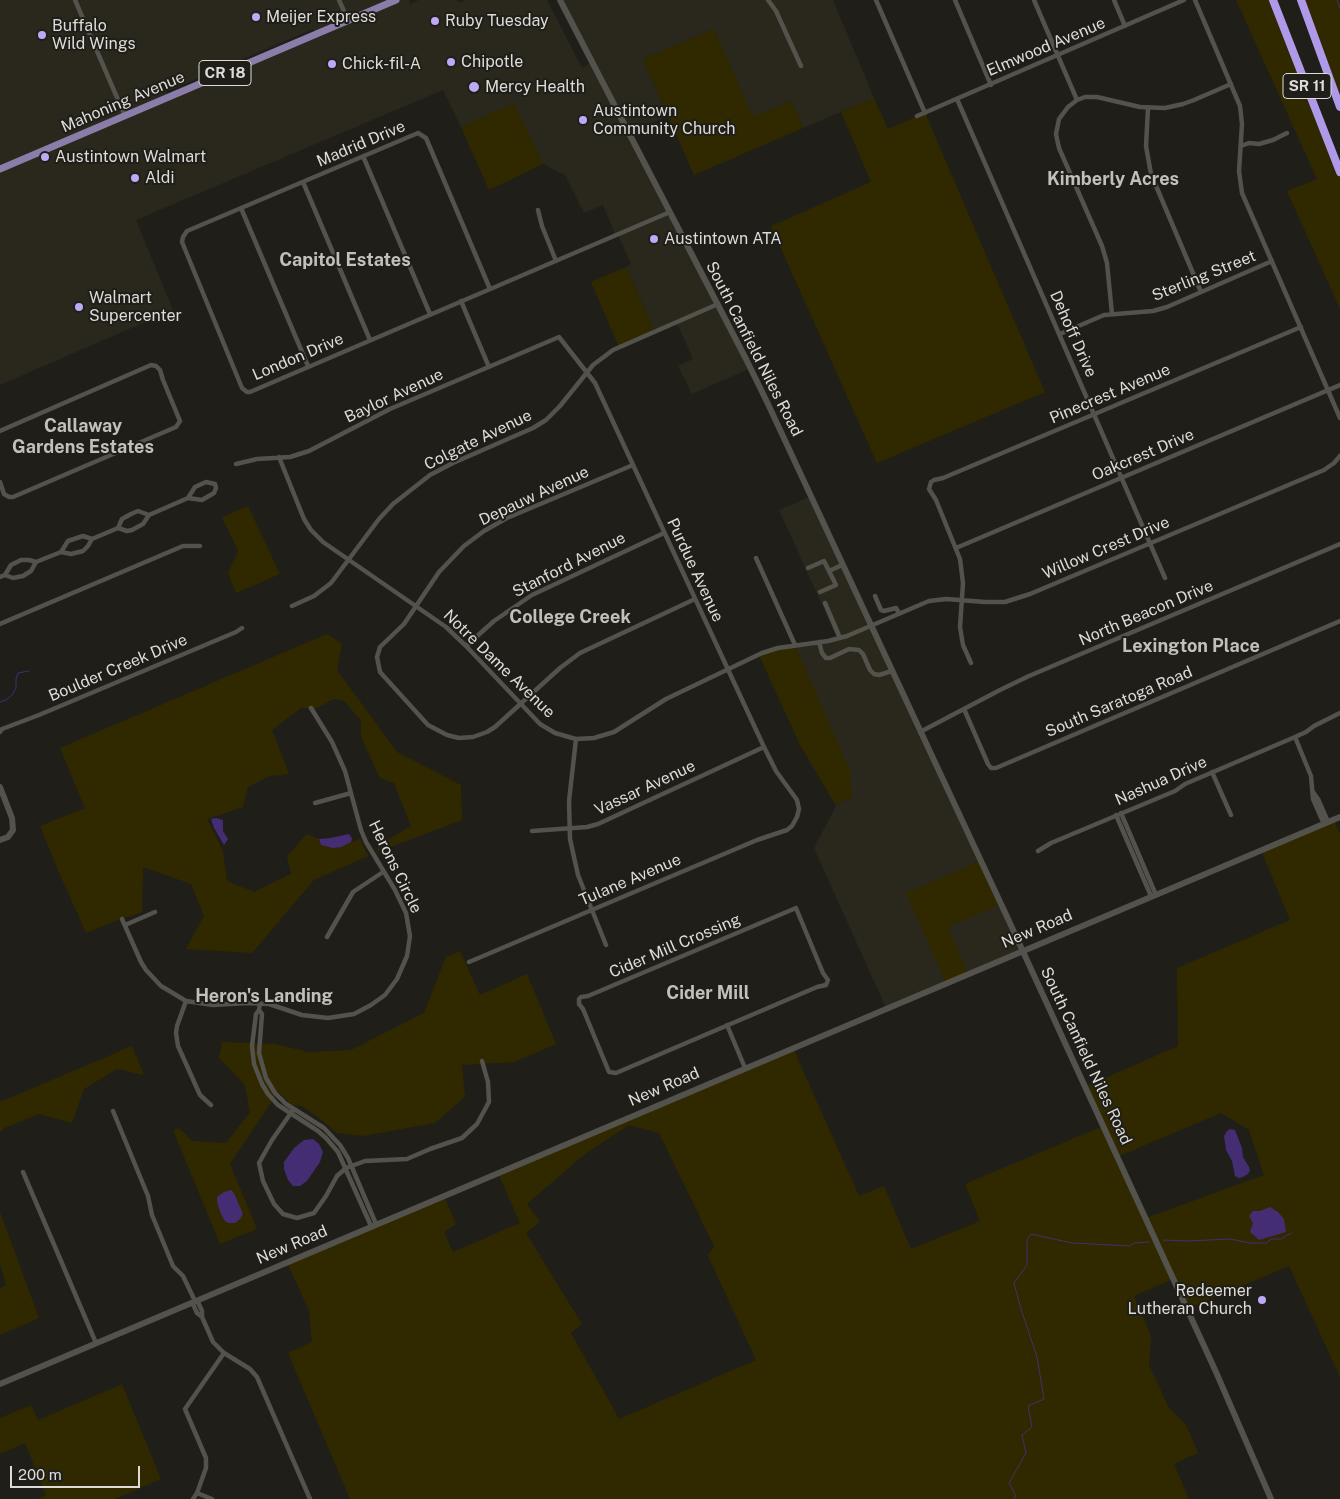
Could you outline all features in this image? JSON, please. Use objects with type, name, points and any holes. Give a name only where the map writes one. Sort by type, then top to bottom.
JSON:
[{"type":"highway","name":"SR 11","points":[[1273,0],[1340,172]]},
{"type":"highway","name":"SR 11","points":[[1301,0],[1340,108]]},
{"type":"main road","name":"Mahoning Avenue","points":[[0,170],[396,0]]},
{"type":"main road","name":"South Canfield Niles Road","points":[[560,0],[768,404],[1023,950],[1216,1372],[1271,1499]]},
{"type":"main road","points":[[0,787],[12,818],[13,832],[8,837],[0,840]]},
{"type":"main road","name":"New Road","points":[[0,1384],[1340,817]]},
{"type":"street","points":[[75,0],[125,116]]},
{"type":"street","points":[[340,0],[348,20]]},
{"type":"street","points":[[768,0],[776,11],[801,66]]},
{"type":"street","points":[[876,0],[925,113]]},
{"type":"street","points":[[954,0],[991,84]]},
{"type":"street","points":[[1034,0],[1077,100]]},
{"type":"street","points":[[1114,0],[1126,26]]},
{"type":"street","name":"Elmwood Avenue","points":[[917,116],[1184,0]]},
{"type":"street","points":[[1194,0],[1238,100],[1242,124],[1239,171],[1241,188],[1340,418]]},
{"type":"street","points":[[1112,314],[1109,273],[1105,255],[1056,140],[1059,119],[1068,107],[1077,100],[1093,97],[1134,106],[1165,108],[1183,104],[1231,84]]},
{"type":"street","name":"Dehoff Drive","points":[[957,99],[1165,578]]},
{"type":"street","points":[[1148,108],[1146,146],[1151,174],[1201,292]]},
{"type":"street","points":[[1241,146],[1249,143],[1259,144],[1287,133]]},
{"type":"street","name":"Madrid Drive","points":[[183,236],[187,231],[415,134],[424,136],[490,289]]},
{"type":"street","points":[[363,156],[430,314]]},
{"type":"street","points":[[303,182],[370,340]]},
{"type":"street","points":[[241,208],[308,366]]},
{"type":"street","points":[[538,210],[542,226],[556,261]]},
{"type":"street","name":"London Drive","points":[[183,236],[182,242],[243,390],[250,392],[670,212]]},
{"type":"street","name":"Sterling Street","points":[[1060,334],[1098,317],[1158,310],[1272,261]]},
{"type":"street","points":[[461,302],[489,366]]},
{"type":"street","name":"Colgate Avenue","points":[[292,606],[326,588],[336,578],[379,520],[394,504],[430,475],[453,462],[539,424],[560,406],[598,360],[612,350],[718,304]]},
{"type":"street","name":"Pinecrest Avenue","points":[[956,548],[936,500],[929,489],[930,483],[934,480],[943,478],[1301,327]]},
{"type":"street","name":"Baylor Avenue","points":[[236,464],[257,459],[290,457],[309,452],[390,409],[559,337]]},
{"type":"street","name":"Purdue Avenue","points":[[559,337],[595,383],[764,747],[776,771],[797,800],[799,809],[797,817]]},
{"type":"street","points":[[0,431],[151,365],[156,366],[160,370],[180,421],[176,427],[13,497],[10,498],[4,494],[0,482]]},
{"type":"street","name":"Oakcrest Drive","points":[[956,548],[1340,386]]},
{"type":"street","name":"Willow Crest Drive","points":[[871,626],[929,601],[946,599],[994,602],[1015,600],[1324,470],[1334,464],[1340,456]]},
{"type":"street","name":"Notre Dame Avenue","points":[[279,457],[308,526],[323,542],[446,628],[466,646],[534,719],[555,733],[576,739],[594,738],[614,732],[666,699],[762,653],[795,644],[840,638],[871,626]]},
{"type":"street","name":"Depauw Avenue","points":[[633,465],[507,518],[484,531],[464,546],[449,560],[397,631],[380,647],[377,663],[382,676],[428,726],[446,735],[459,738],[473,737],[495,727],[560,668],[580,653],[695,599]]},
{"type":"street","points":[[36,562],[31,571],[23,576],[13,578],[2,576],[11,565],[21,560],[36,562],[61,552],[71,554],[83,551],[92,539],[118,528],[127,531],[132,530],[143,524],[149,514],[188,498],[199,500],[208,498],[214,494],[216,486],[210,482],[198,486],[192,490],[188,498]]},
{"type":"street","points":[[118,528],[122,519],[131,514],[138,511],[149,514]]},
{"type":"street","name":"Stanford Avenue","points":[[466,646],[494,621],[532,596],[664,533]]},
{"type":"street","points":[[61,552],[68,541],[82,536],[92,539]]},
{"type":"street","name":"North Beacon Drive","points":[[920,732],[1029,676],[1340,544]]},
{"type":"street","points":[[0,624],[183,546],[200,546]]},
{"type":"street","points":[[956,548],[962,572],[960,633],[971,663]]},
{"type":"street","points":[[756,558],[795,644]]},
{"type":"street","points":[[808,568],[824,561],[829,570],[836,585],[820,592]]},
{"type":"street","points":[[829,570],[842,564]]},
{"type":"street","points":[[875,596],[881,610],[896,608],[899,613]]},
{"type":"street","points":[[825,603],[840,638]]},
{"type":"street","name":"South Saratoga Road","points":[[964,709],[988,764],[991,768],[996,768],[1340,621]]},
{"type":"street","name":"Boulder Creek Drive","points":[[1,730],[242,628]]},
{"type":"street","points":[[819,642],[822,653],[826,658],[849,649],[859,650],[874,674],[879,675],[892,670]]},
{"type":"street","name":"Herons Circle","points":[[122,919],[146,970],[161,986],[186,1002],[213,1005],[260,1004],[278,1006],[310,1017],[337,1018],[363,1010],[385,995],[397,979],[409,947],[410,936],[406,913],[395,890],[363,836],[345,771],[332,742],[311,708]]},
{"type":"street","name":"Nashua Drive","points":[[1038,851],[1052,843],[1175,791],[1185,784],[1306,732],[1340,712]]},
{"type":"street","points":[[1295,737],[1311,776],[1313,792],[1318,798],[1326,823]]},
{"type":"street","points":[[576,739],[569,801],[571,845],[576,867],[606,944]]},
{"type":"street","name":"Vassar Avenue","points":[[532,831],[587,827],[598,824],[764,747]]},
{"type":"street","points":[[1212,772],[1231,815]]},
{"type":"street","points":[[315,803],[351,793]]},
{"type":"street","points":[[1119,814],[1153,896]]},
{"type":"street","name":"Tulane Avenue","points":[[469,962],[757,840],[782,832],[792,826],[797,817]]},
{"type":"street","points":[[327,937],[353,892],[383,872]]},
{"type":"street","name":"Cider Mill Crossing","points":[[796,908],[828,983],[727,1025],[614,1073],[608,1070],[583,1009],[578,1002],[581,997],[588,996],[796,908]]},
{"type":"street","points":[[125,925],[155,912]]},
{"type":"street","points":[[186,1002],[177,1026],[178,1046],[200,1095],[211,1106]]},
{"type":"street","points":[[260,1004],[256,1014],[252,1046],[254,1064],[258,1075],[274,1101],[326,1138],[338,1152],[349,1167],[374,1225]]},
{"type":"street","points":[[727,1025],[746,1068]]},
{"type":"street","points":[[292,1112],[272,1140],[259,1163],[263,1181],[274,1204],[284,1214],[297,1218],[314,1213],[337,1176],[349,1167],[365,1161],[407,1159],[462,1138],[477,1124],[488,1102],[488,1082],[482,1061]]},
{"type":"street","points":[[113,1111],[148,1196],[152,1215],[174,1266],[183,1276],[202,1311],[202,1317],[213,1342],[224,1353],[250,1369],[257,1377],[310,1499]]},
{"type":"street","points":[[23,1172],[96,1343]]},
{"type":"street","points":[[193,1499],[206,1468],[206,1458],[185,1409],[224,1353]]},
{"type":"street","points":[[197,1493],[212,1499]]},
{"type":"shaded area","points":[[0,0],[409,0],[410,4],[419,0],[457,0],[459,3],[466,0],[547,0],[582,68],[592,63],[560,0],[833,0],[874,98],[803,128],[791,101],[753,118],[714,29],[643,59],[668,116],[629,133],[751,368],[692,394],[678,366],[693,359],[677,323],[655,332],[626,267],[631,264],[618,235],[616,236],[603,205],[584,213],[565,175],[543,164],[514,104],[461,127],[443,90],[136,220],[173,310],[0,385]],"holes":[[[313,29],[316,34],[168,97],[166,92]]]},
{"type":"shaded area","points":[[1236,0],[1273,0],[1340,172],[1340,309],[1287,191],[1317,179]]},
{"type":"shaded area","points":[[1301,0],[1340,0],[1340,107]]},
{"type":"shaded area","points":[[714,29],[753,117],[792,101],[803,128],[694,175],[643,59]]},
{"type":"shaded area","points":[[874,98],[888,129],[925,113],[1045,392],[877,463],[771,226],[871,182],[841,112]]},
{"type":"shaded area","points":[[514,103],[543,164],[489,190],[461,127]]},
{"type":"shaded area","points":[[626,267],[655,332],[619,347],[591,282]]},
{"type":"shaded area","points":[[811,496],[1023,950],[886,1008],[814,848],[836,806],[835,804],[852,797],[795,645],[837,638],[779,510]]},
{"type":"shaded area","points":[[248,506],[280,574],[236,593],[228,573],[238,551],[222,517]]},
{"type":"shaded area","points":[[327,634],[342,644],[337,670],[397,752],[461,785],[462,820],[377,852],[379,845],[411,826],[394,783],[380,778],[361,737],[361,720],[343,700],[334,699],[315,709],[301,708],[272,730],[289,774],[269,776],[248,787],[243,807],[207,819],[223,851],[227,881],[254,892],[291,874],[287,856],[307,834],[319,839],[321,845],[351,842],[360,839],[368,856],[314,880],[252,953],[186,949],[204,916],[191,884],[143,867],[142,912],[86,933],[40,826],[85,808],[60,748]]},
{"type":"shaded area","points":[[795,645],[850,771],[852,797],[835,804],[800,745],[759,655]]},
{"type":"shaded area","points":[[211,819],[223,820],[223,831],[228,839],[224,845]]},
{"type":"shaded area","points":[[1334,820],[1340,834],[1340,1377],[1289,1266],[1187,1309],[1173,1279],[1134,1296],[1151,1336],[1149,1365],[1169,1408],[1186,1425],[1198,1453],[1174,1464],[1189,1499],[350,1499],[288,1353],[312,1342],[309,1311],[287,1262],[444,1196],[456,1224],[444,1232],[453,1252],[520,1223],[498,1173],[793,1048],[859,1196],[884,1186],[911,1249],[980,1221],[965,1184],[1103,1126],[1085,1087],[1178,1046],[1177,968],[1290,920],[1261,850]],"holes":[[[1221,1113],[1249,1130],[1264,1175],[1146,1218],[1117,1157]],[[629,1125],[659,1133],[714,1246],[708,1256],[756,1360],[619,1419],[571,1333],[582,1324],[526,1233],[540,1222],[527,1204],[585,1154]]]},
{"type":"shaded area","points":[[349,834],[352,838],[351,842],[341,847],[333,848],[321,845],[319,839],[330,838]]},
{"type":"shaded area","points":[[980,861],[1001,904],[948,927],[968,973],[946,983],[906,893]]},
{"type":"shaded area","points":[[460,951],[480,995],[527,974],[556,1044],[514,1062],[462,1065],[465,1097],[435,1123],[363,1136],[337,1133],[302,1106],[292,1105],[278,1092],[230,1164],[257,1229],[220,1244],[173,1130],[179,1128],[192,1141],[226,1143],[250,1112],[245,1085],[219,1058],[222,1042],[275,1044],[308,1052],[351,1050],[424,1013],[446,957]]},
{"type":"shaded area","points":[[132,1046],[144,1075],[117,1069],[84,1089],[72,1123],[39,1114],[4,1128],[0,1132],[0,1102]]},
{"type":"shaded area","points":[[1230,1129],[1235,1130],[1242,1148],[1243,1157],[1250,1170],[1248,1174],[1239,1178],[1235,1176],[1232,1161],[1226,1150],[1224,1136]]},
{"type":"shaded area","points":[[313,1139],[319,1144],[323,1152],[320,1162],[307,1181],[300,1186],[293,1186],[288,1180],[284,1169],[284,1162],[294,1148],[304,1140]]},
{"type":"shaded area","points":[[231,1190],[243,1214],[235,1223],[225,1221],[217,1202],[217,1197]]},
{"type":"shaded area","points":[[1270,1207],[1284,1219],[1286,1232],[1259,1240],[1250,1232],[1253,1223],[1249,1216],[1253,1211],[1260,1211]]},
{"type":"shaded area","points":[[0,1212],[39,1318],[0,1335],[0,1288],[6,1285],[0,1264]]},
{"type":"shaded area","points":[[122,1384],[161,1479],[115,1499],[37,1499],[46,1495],[25,1443],[0,1454],[0,1418],[31,1405],[38,1420]]},
{"type":"waterway","points":[[1337,0],[1340,8]]},
{"type":"waterway","points":[[0,702],[12,695],[16,688],[18,673],[29,671]]},
{"type":"waterway","points":[[1163,1240],[1230,1239],[1250,1243],[1267,1243],[1271,1239],[1281,1239],[1291,1233]]},
{"type":"waterway","points":[[1014,1499],[1016,1496],[1009,1483],[1026,1453],[1022,1435],[1032,1427],[1028,1406],[1044,1399],[1037,1357],[1014,1283],[1027,1265],[1027,1240],[1031,1234],[1072,1243],[1130,1246],[1134,1243],[1149,1242]]},
{"type":"place","name":"Meijer Express","points":[[256,17]]},
{"type":"place","name":"Ruby Tuesday","points":[[435,21]]},
{"type":"place","name":"Buffalo Wild Wings","points":[[42,35]]},
{"type":"place","name":"Chipotle","points":[[451,62]]},
{"type":"place","name":"Chick-fil-A","points":[[332,64]]},
{"type":"place","name":"Mercy Health","points":[[474,87]]},
{"type":"place","name":"Austintown Community Church","points":[[583,120]]},
{"type":"place","name":"Austintown Walmart","points":[[45,157]]},
{"type":"place","name":"Aldi","points":[[135,178]]},
{"type":"place","name":"Austintown ATA","points":[[654,239]]},
{"type":"place","name":"Walmart Supercenter","points":[[79,307]]},
{"type":"place","name":"Redeemer Lutheran Church","points":[[1262,1300]]},
{"type":"district","name":"Kimberly Acres","points":[[1113,179]]},
{"type":"district","name":"Capitol Estates","points":[[345,260]]},
{"type":"district","name":"Callaway Gardens Estates","points":[[83,436]]},
{"type":"district","name":"College Creek","points":[[570,617]]},
{"type":"district","name":"Lexington Place","points":[[1191,646]]},
{"type":"district","name":"Cider Mill","points":[[708,993]]},
{"type":"district","name":"Heron's Landing","points":[[264,996]]}]
